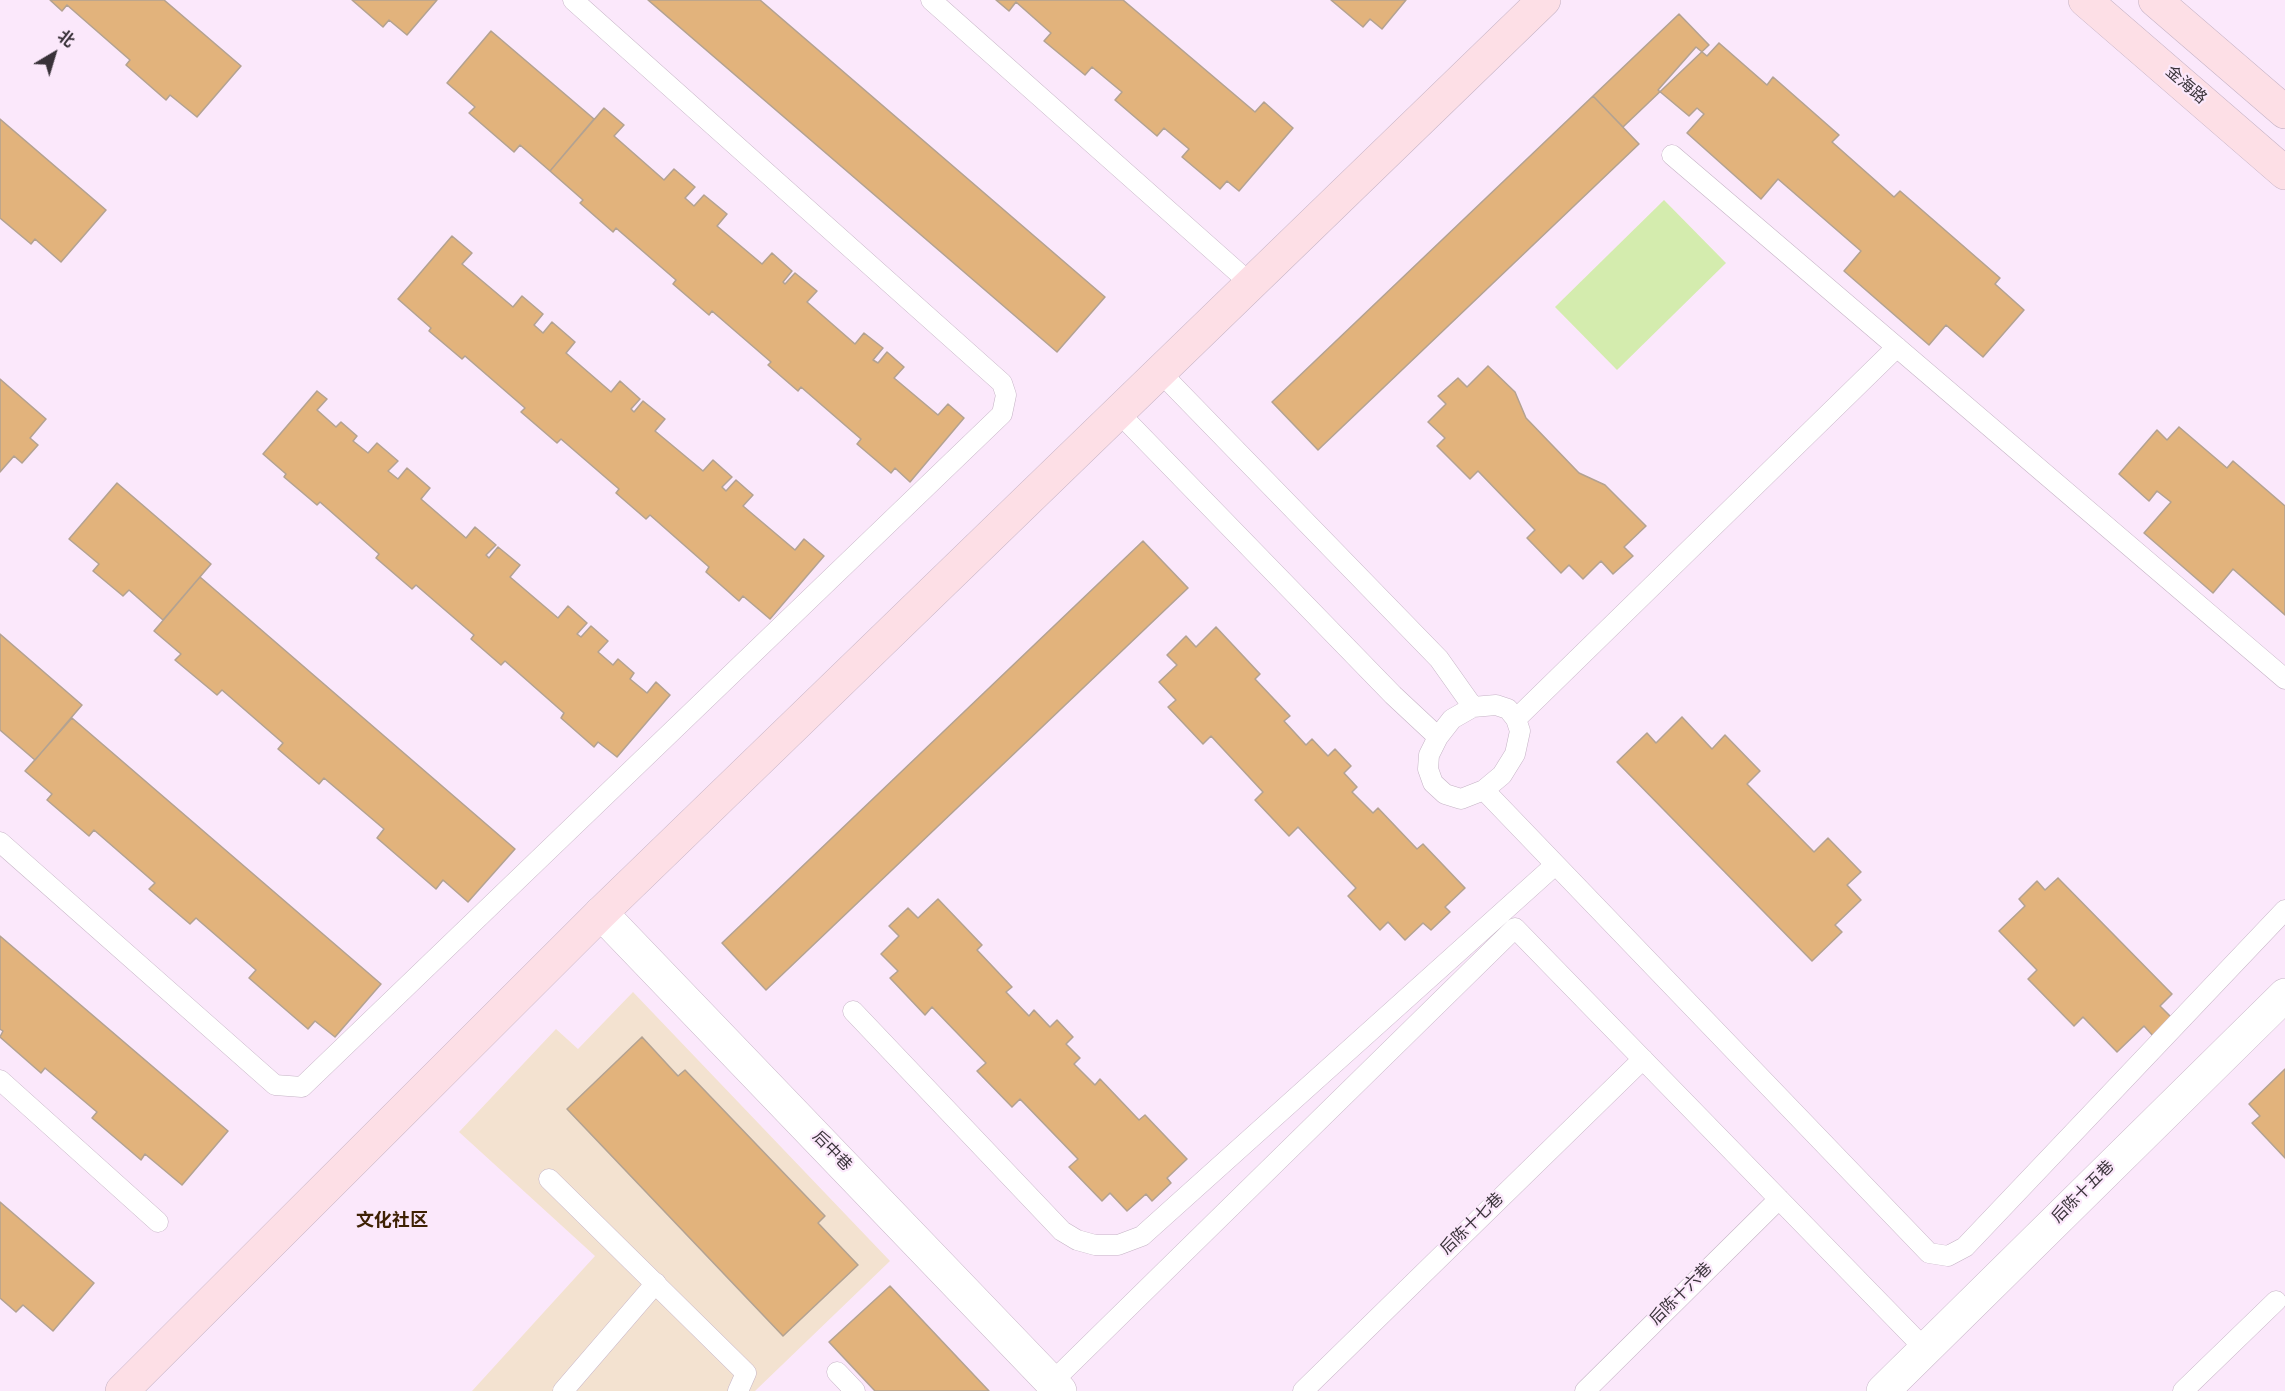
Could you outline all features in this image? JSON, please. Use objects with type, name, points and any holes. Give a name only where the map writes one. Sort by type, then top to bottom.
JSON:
[{"type":"street","points":[[122,1391],[601,913],[1544,0]]},
{"type":"street","name":"金海路","points":[[2085,0],[2285,173]]},
{"type":"street","points":[[2155,0],[2285,112]]},
{"type":"street","name":"后中巷","points":[[601,913],[1056,1387]]},
{"type":"street","name":"后陈十五巷","points":[[1883,1391],[2285,996]]},
{"type":"lane","points":[[0,842],[275,1085],[302,1087],[1002,414],[1006,395],[1002,383],[573,0]]},
{"type":"lane","points":[[932,0],[1251,284]]},
{"type":"lane","points":[[1672,155],[2285,679]]},
{"type":"lane","points":[[1516,719],[1897,347]]},
{"type":"lane","points":[[1160,372],[1439,659],[1473,707]]},
{"type":"lane","points":[[1118,412],[1385,686],[1438,737]]},
{"type":"lane","points":[[1496,705],[1508,709],[1516,719],[1520,731],[1515,754],[1502,775],[1484,790],[1461,799],[1445,794],[1433,783],[1428,769],[1429,754],[1438,737],[1452,719],[1473,707],[1496,705]]},
{"type":"lane","points":[[1484,790],[1929,1253],[1948,1256],[1965,1247],[2285,910]]},
{"type":"lane","points":[[853,1011],[1062,1231],[1077,1240],[1095,1245],[1118,1245],[1142,1236],[1555,865]]},
{"type":"lane","points":[[1056,1387],[1515,928],[1925,1350]]},
{"type":"lane","name":"后陈十七巷","points":[[1303,1391],[1642,1059]]},
{"type":"lane","points":[[0,1080],[158,1222]]},
{"type":"lane","points":[[549,1179],[746,1373],[738,1391]]},
{"type":"lane","name":"后陈十六巷","points":[[1585,1391],[1779,1200]]},
{"type":"lane","points":[[563,1391],[656,1283]]},
{"type":"lane","points":[[2183,1391],[2276,1301]]},
{"type":"lane","points":[[837,1372],[855,1391]]},
{"type":"shaded area","points":[[633,992],[890,1261],[755,1391],[472,1391],[595,1256],[459,1132],[556,1029],[578,1049]]},
{"type":"green space","points":[[1664,200],[1726,263],[1617,370],[1555,307]]},
{"type":"building","points":[[50,0],[164,0],[241,66],[197,117],[170,95],[166,100],[126,65],[130,60],[67,5],[62,11]]},
{"type":"building","points":[[352,0],[437,0],[407,35],[389,20],[383,27]]},
{"type":"building","points":[[648,0],[760,0],[1105,297],[1057,352]]},
{"type":"building","points":[[996,0],[1123,0],[1255,112],[1264,102],[1293,128],[1239,191],[1227,181],[1220,189],[1182,157],[1189,149],[1164,128],[1157,136],[1115,100],[1122,92],[1092,67],[1085,75],[1044,41],[1051,33],[1016,2],[1009,11]]},
{"type":"building","points":[[1331,0],[1406,0],[1382,29],[1370,19],[1363,27]]},
{"type":"building","points":[[1679,14],[1709,45],[1623,127],[1593,96]]},
{"type":"building","points":[[491,31],[594,119],[550,171],[520,145],[514,152],[469,113],[475,107],[447,83]]},
{"type":"building","points":[[1719,43],[1767,85],[1773,77],[1839,135],[1832,142],[1894,197],[1900,191],[2000,278],[1995,284],[2024,310],[1983,357],[1946,325],[1929,345],[1844,271],[1861,251],[1778,179],[1761,199],[1687,133],[1704,114],[1697,108],[1689,116],[1658,90],[1696,47],[1707,56]]},
{"type":"building","points":[[1593,96],[1639,144],[1318,450],[1272,402]]},
{"type":"building","points":[[604,108],[624,125],[614,136],[664,180],[674,169],[695,187],[685,198],[694,206],[704,195],[727,214],[717,226],[762,264],[772,253],[792,271],[783,282],[785,284],[795,273],[817,291],[807,302],[855,344],[864,333],[883,348],[873,360],[878,363],[887,352],[904,367],[894,378],[938,415],[948,404],[964,418],[910,482],[895,468],[891,473],[857,444],[861,439],[801,387],[798,391],[768,365],[771,362],[712,311],[709,315],[673,284],[676,280],[616,228],[613,232],[580,203],[583,200],[550,171]]},
{"type":"building","points":[[0,119],[106,210],[61,262],[35,239],[31,244],[0,218]]},
{"type":"building","points":[[452,236],[472,253],[462,264],[513,307],[522,296],[543,314],[534,325],[543,333],[552,322],[575,342],[566,353],[611,392],[620,381],[640,399],[631,409],[634,412],[643,401],[665,419],[655,431],[703,471],[713,460],[732,477],[722,487],[726,491],[736,480],[753,495],[743,506],[795,550],[804,539],[824,556],[770,619],[743,596],[739,601],[706,572],[709,567],[650,515],[646,519],[616,493],[619,489],[561,439],[557,443],[521,412],[525,408],[465,356],[462,359],[429,331],[431,328],[398,299]]},
{"type":"building","points":[[1488,366],[1515,392],[1526,418],[1579,473],[1605,485],[1646,526],[1624,547],[1633,556],[1613,574],[1601,561],[1583,579],[1569,565],[1561,573],[1527,538],[1535,530],[1478,471],[1470,479],[1437,446],[1445,438],[1428,422],[1446,404],[1438,396],[1458,378],[1467,387]]},
{"type":"building","points":[[0,379],[46,419],[30,438],[38,445],[22,463],[14,456],[0,472]]},
{"type":"building","points":[[317,391],[327,399],[317,410],[336,427],[341,422],[357,436],[353,441],[368,453],[377,443],[398,461],[388,471],[398,479],[407,468],[430,488],[421,499],[466,538],[475,527],[496,545],[486,555],[489,558],[498,547],[520,565],[510,577],[558,618],[568,606],[587,623],[577,634],[581,637],[591,626],[608,641],[598,652],[613,665],[618,659],[634,673],[630,679],[647,693],[656,682],[670,695],[617,757],[598,742],[594,747],[561,718],[564,713],[505,661],[501,665],[471,639],[474,635],[416,585],[412,589],[376,558],[379,554],[320,502],[317,505],[284,477],[286,474],[263,454]]},
{"type":"building","points":[[2179,427],[2227,468],[2233,461],[2285,506],[2285,615],[2233,569],[2213,593],[2144,533],[2171,502],[2157,491],[2149,501],[2119,474],[2157,430],[2167,440]]},
{"type":"building","points":[[117,483],[211,564],[163,620],[129,590],[123,596],[93,571],[99,564],[69,539]]},
{"type":"building","points":[[1143,541],[1188,588],[766,990],[722,943]]},
{"type":"building","points":[[200,577],[515,849],[468,902],[443,880],[436,889],[377,838],[384,829],[324,778],[319,784],[278,749],[283,743],[222,690],[217,695],[175,660],[181,654],[154,631]]},
{"type":"building","points":[[1216,627],[1260,674],[1255,679],[1290,716],[1284,721],[1306,745],[1312,739],[1328,756],[1335,749],[1351,766],[1344,773],[1357,787],[1352,792],[1373,813],[1378,808],[1417,849],[1423,844],[1465,888],[1445,907],[1450,912],[1431,930],[1423,923],[1405,940],[1388,922],[1380,930],[1348,896],[1356,888],[1298,827],[1289,836],[1255,800],[1263,792],[1211,736],[1203,744],[1168,707],[1176,700],[1159,682],[1177,665],[1167,655],[1186,636],[1196,647]]},
{"type":"building","points":[[0,634],[82,705],[35,760],[0,730]]},
{"type":"building","points":[[1682,717],[1712,749],[1725,735],[1760,771],[1747,784],[1814,852],[1828,838],[1861,872],[1847,885],[1861,900],[1835,925],[1842,932],[1812,961],[1617,762],[1647,733],[1656,743]]},
{"type":"building","points":[[72,718],[381,984],[335,1037],[315,1021],[308,1029],[249,978],[256,970],[196,918],[190,924],[149,889],[155,883],[94,830],[89,836],[47,800],[52,794],[25,771]]},
{"type":"building","points":[[2058,878],[2172,994],[2160,1006],[2173,1019],[2154,1037],[2144,1026],[2117,1052],[2083,1017],[2074,1026],[2028,979],[2037,970],[1999,931],[2025,906],[2019,899],[2037,881],[2045,890]]},
{"type":"building","points":[[938,899],[982,945],[977,950],[1012,987],[1006,992],[1029,1016],[1034,1010],[1050,1027],[1057,1020],[1073,1037],[1066,1044],[1080,1058],[1074,1064],[1095,1085],[1100,1079],[1139,1120],[1145,1115],[1187,1159],[1167,1178],[1171,1183],[1152,1201],[1146,1194],[1127,1211],[1110,1193],[1102,1201],[1069,1167],[1078,1159],[1020,1099],[1012,1107],[977,1071],[986,1063],[932,1007],[925,1015],[890,978],[898,971],[881,954],[899,936],[889,926],[908,908],[918,918]]},
{"type":"building","points":[[0,936],[228,1131],[182,1185],[145,1154],[141,1160],[92,1118],[97,1112],[45,1068],[41,1073],[0,1037],[3,1031],[0,1029]]},
{"type":"building","points":[[642,1037],[678,1076],[685,1070],[825,1216],[818,1223],[858,1265],[783,1336],[567,1109]]},
{"type":"building","points":[[2285,1069],[2285,1158],[2252,1123],[2260,1116],[2249,1104]]},
{"type":"building","points":[[0,1202],[94,1283],[53,1331],[23,1305],[16,1312],[0,1298]]},
{"type":"building","points":[[890,1286],[989,1391],[875,1391],[829,1342]]},
{"type":"district","name":"文化社区","points":[[392,1222]]}]
